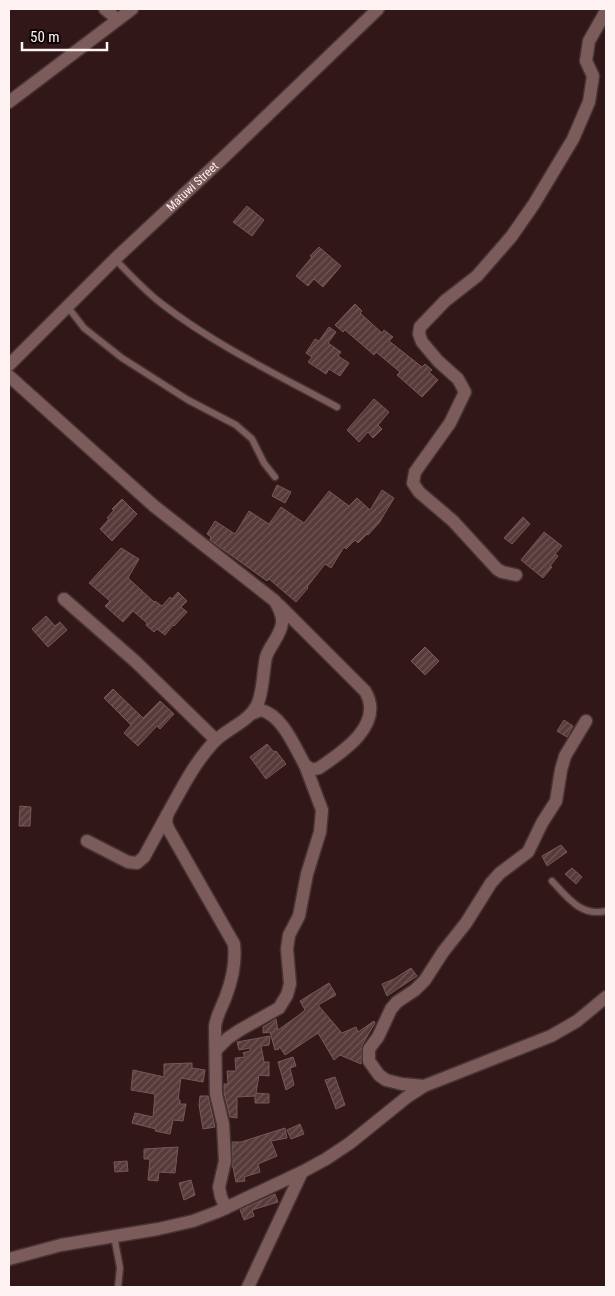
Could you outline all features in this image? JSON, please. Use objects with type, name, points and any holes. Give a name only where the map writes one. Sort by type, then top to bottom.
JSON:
[{"type":"street","points":[[105,9],[117,19]]},
{"type":"street","points":[[9,102],[132,9]]},
{"type":"street","name":"Matuwi Street","points":[[9,365],[67,306],[378,9]]},
{"type":"street","points":[[516,574],[502,572],[497,569],[453,521],[419,492],[413,482],[415,472],[450,423],[465,392],[458,379],[438,361],[422,342],[418,334],[420,327],[445,301],[477,276],[511,237],[534,204],[573,139],[589,102],[593,76],[586,61],[588,41],[606,11]]},
{"type":"street","points":[[9,376],[154,506],[275,601],[365,690],[370,704],[370,712],[364,728],[353,743],[320,768],[310,769],[305,764]]},
{"type":"street","points":[[64,599],[136,662],[216,740]]},
{"type":"street","points":[[251,714],[260,698],[269,650],[282,622],[281,614],[275,601]]},
{"type":"street","points":[[87,841],[128,862],[137,863],[144,857],[193,769],[216,740],[251,714],[261,710],[274,716],[280,723],[305,764],[322,810],[320,832],[307,874],[301,909],[289,935],[287,958],[290,984],[287,996],[279,1008],[228,1038],[216,1050]]},
{"type":"street","points":[[424,1086],[386,1080],[379,1075],[369,1061],[369,1049],[397,1002],[415,990],[425,980],[443,952],[466,923],[490,883],[528,852],[542,823],[556,801],[565,756],[586,720]]},
{"type":"street","points":[[167,815],[166,823],[169,830],[234,944],[235,954],[228,987],[216,1019],[216,1094],[223,1124],[225,1161],[219,1187],[226,1208]]},
{"type":"street","points":[[9,1259],[61,1244],[158,1229],[193,1221],[226,1208],[326,1159],[350,1143],[424,1086],[551,1036],[577,1021],[606,997]]},
{"type":"street","points":[[248,1287],[302,1172]]},
{"type":"lane","points":[[115,260],[162,304],[205,333],[241,355],[337,407]]},
{"type":"lane","points":[[67,306],[84,328],[122,358],[188,400],[236,425],[252,439],[264,463],[275,477]]},
{"type":"lane","points":[[552,881],[579,908],[593,912],[606,911]]},
{"type":"lane","points":[[114,1236],[120,1268],[118,1287]]},
{"type":"building","points":[[247,206],[264,220],[252,236],[233,222]]},
{"type":"building","points":[[319,247],[341,266],[323,287],[314,279],[308,286],[296,276]]},
{"type":"building","points":[[355,304],[362,311],[360,313],[382,333],[384,330],[393,337],[389,341],[422,367],[425,364],[432,370],[429,372],[438,380],[422,397],[397,375],[400,372],[376,352],[374,355],[345,330],[343,332],[335,325]]},
{"type":"building","points":[[329,327],[336,332],[328,343],[341,352],[338,356],[349,363],[340,376],[329,369],[326,374],[308,362],[312,357],[306,353],[315,339],[319,341]]},
{"type":"building","points":[[374,399],[389,412],[378,425],[382,429],[373,438],[368,432],[359,442],[347,430]]},
{"type":"building","points":[[277,485],[291,492],[285,503],[272,496]]},
{"type":"building","points":[[382,490],[394,498],[379,523],[358,543],[355,540],[346,549],[344,547],[331,568],[325,564],[296,602],[269,579],[267,581],[210,540],[211,537],[207,534],[215,521],[235,534],[249,511],[269,524],[281,507],[304,523],[329,491],[349,506],[357,498],[370,510]]},
{"type":"building","points":[[122,499],[137,514],[112,541],[100,529],[109,519],[107,518],[114,510],[112,509]]},
{"type":"building","points":[[523,517],[530,524],[512,544],[504,538]]},
{"type":"building","points":[[544,532],[562,546],[555,554],[558,556],[550,566],[552,567],[543,578],[521,560]]},
{"type":"building","points":[[121,548],[139,559],[128,578],[154,602],[162,606],[170,597],[172,599],[178,592],[187,601],[181,607],[187,612],[165,635],[157,629],[154,632],[133,611],[123,622],[105,606],[110,601],[89,583]]},
{"type":"building","points":[[46,616],[55,626],[60,622],[67,630],[48,647],[32,629]]},
{"type":"building","points":[[425,647],[439,661],[425,675],[411,661]]},
{"type":"building","points":[[113,689],[143,718],[160,701],[174,714],[160,729],[157,726],[138,746],[124,733],[131,725],[104,698]]},
{"type":"building","points":[[564,720],[573,726],[567,737],[557,731]]},
{"type":"building","points":[[267,744],[274,752],[276,751],[286,764],[266,779],[250,757]]},
{"type":"building","points":[[20,806],[31,807],[30,826],[19,826]]},
{"type":"building","points":[[561,845],[567,852],[547,866],[542,856]]},
{"type":"building","points":[[572,868],[582,877],[576,884],[565,874]]},
{"type":"building","points":[[411,968],[417,976],[387,996],[382,984]]},
{"type":"building","points":[[329,983],[336,995],[318,1005],[342,1033],[356,1027],[358,1032],[374,1021],[375,1023],[362,1045],[361,1064],[340,1055],[334,1060],[318,1033],[285,1055],[279,1046],[279,1049],[275,1050],[270,1032],[263,1033],[263,1027],[276,1019],[278,1030],[299,1015],[305,1010],[300,1001]]},
{"type":"building","points":[[270,1036],[269,1045],[261,1046],[264,1062],[269,1062],[269,1076],[259,1075],[256,1093],[269,1094],[269,1103],[255,1103],[255,1096],[237,1097],[237,1118],[230,1117],[224,1093],[224,1084],[228,1084],[227,1071],[236,1071],[235,1058],[245,1057],[243,1053],[250,1051],[250,1048],[239,1050],[237,1042]]},
{"type":"building","points":[[293,1057],[296,1066],[290,1068],[294,1085],[286,1090],[278,1062]]},
{"type":"building","points":[[192,1063],[192,1068],[205,1070],[203,1082],[181,1078],[178,1100],[180,1100],[180,1104],[186,1104],[183,1121],[173,1120],[170,1134],[132,1123],[135,1113],[153,1117],[155,1094],[131,1090],[133,1070],[164,1077],[164,1064]]},
{"type":"building","points":[[335,1077],[345,1105],[336,1109],[325,1080]]},
{"type":"building","points":[[200,1096],[208,1096],[215,1127],[203,1129],[199,1105]]},
{"type":"building","points":[[300,1124],[304,1134],[291,1139],[287,1130]]},
{"type":"building","points":[[285,1128],[287,1138],[271,1141],[277,1156],[258,1164],[260,1172],[244,1177],[245,1181],[236,1182],[232,1167],[232,1142],[241,1142]]},
{"type":"building","points":[[178,1147],[175,1173],[159,1172],[158,1181],[148,1180],[150,1159],[144,1159],[144,1149]]},
{"type":"building","points":[[127,1161],[128,1171],[115,1172],[114,1162]]},
{"type":"building","points":[[191,1180],[195,1195],[184,1200],[179,1183]]},
{"type":"building","points":[[275,1194],[278,1202],[252,1210],[254,1216],[244,1220],[240,1210]]}]
